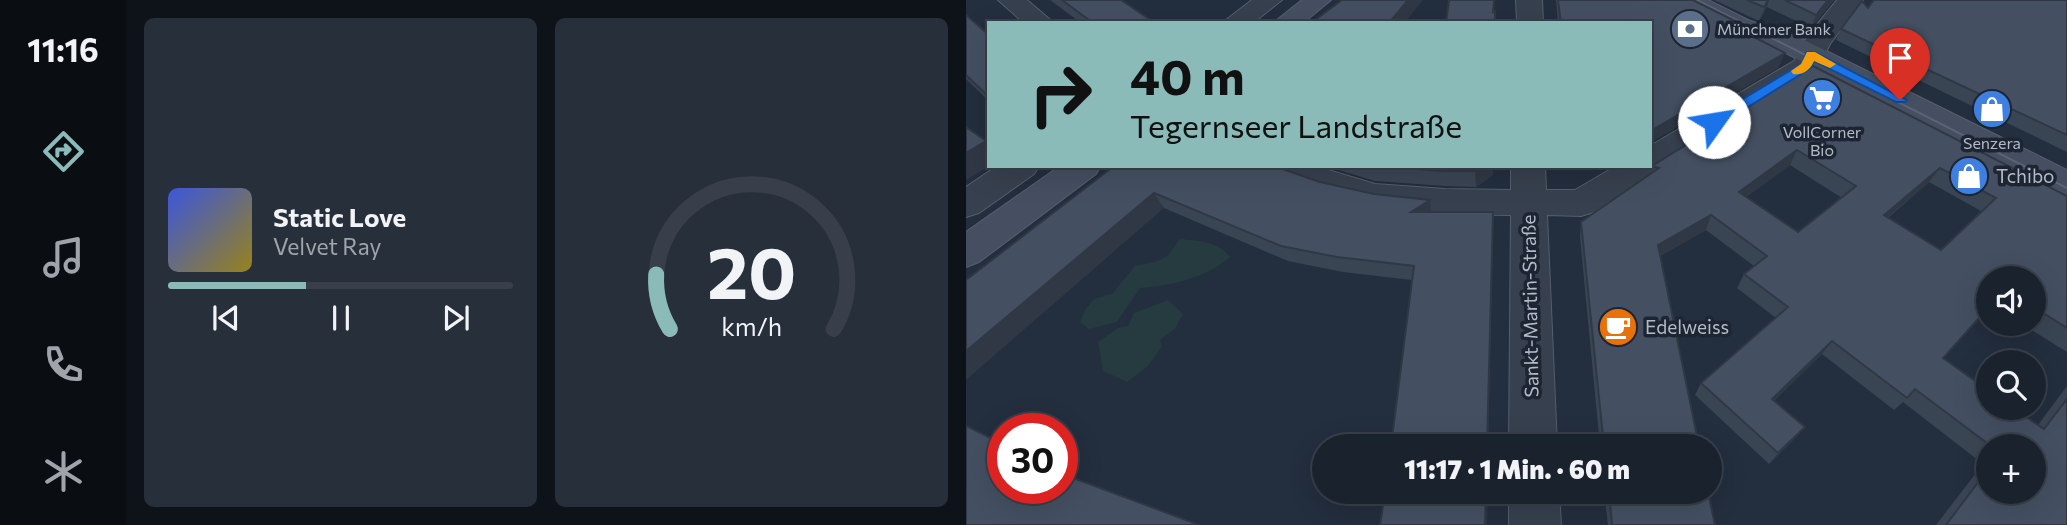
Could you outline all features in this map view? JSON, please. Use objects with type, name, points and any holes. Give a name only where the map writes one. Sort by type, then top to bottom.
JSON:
[{"type":"main road","points":[[1289,21],[1318,0]]},
{"type":"main road","points":[[1688,0],[1739,26],[1801,50],[2067,184]]},
{"type":"main road","points":[[1721,0],[1756,18],[1801,50]]},
{"type":"main road","points":[[966,252],[1081,168]]},
{"type":"street","points":[[1012,0],[1038,21]]},
{"type":"street","points":[[1238,21],[1269,0]]},
{"type":"street","points":[[1529,0],[1530,21]]},
{"type":"street","points":[[1652,160],[1806,66],[1801,50],[1817,43],[1850,0]]},
{"type":"street","points":[[966,204],[1019,168]]},
{"type":"street","points":[[1285,168],[1329,184],[1375,196],[1445,202],[1528,184],[1581,204],[1639,168]]},
{"type":"street","name":"Sankt-Martin-Straße","points":[[1528,184],[1533,434]]},
{"type":"street","points":[[1534,504],[1535,525]]},
{"type":"green space","points":[[1180,239],[1214,245],[1230,257],[1210,271],[1188,280],[1140,288],[1117,322],[1089,329],[1080,322],[1094,299],[1113,293],[1135,266],[1158,261],[1168,255]]},
{"type":"green space","points":[[1168,300],[1183,314],[1175,329],[1160,340],[1162,346],[1148,366],[1127,382],[1103,371],[1098,342],[1118,328],[1128,326],[1134,313]]},
{"type":"building","points":[[1062,0],[1121,0],[1152,21],[1090,21]]},
{"type":"building","points":[[1342,0],[1408,0],[1391,21],[1314,21]]},
{"type":"building","points":[[1449,0],[1494,0],[1495,21],[1446,21]]},
{"type":"building","points":[[1558,0],[1693,0],[1753,28],[1750,35],[1785,53],[1652,130],[1652,21],[1561,21]]},
{"type":"building","points":[[1747,0],[1768,0],[1764,7]]},
{"type":"building","points":[[1785,0],[1828,0],[1816,15]]},
{"type":"building","points":[[1874,0],[2067,0],[2067,135],[1841,29],[1862,1],[1868,8]]},
{"type":"building","points":[[966,15],[987,33],[987,95],[966,75]]},
{"type":"building","points":[[1813,66],[2067,196],[2067,328],[2046,315],[2046,266],[1976,266],[1976,321],[1943,358],[1976,381],[1976,420],[2031,420],[2044,429],[2067,399],[2067,525],[1946,525],[1976,485],[1976,504],[2046,504],[2046,434],[1976,435],[1915,389],[1907,398],[1832,341],[1772,399],[1805,427],[1778,453],[1701,383],[1788,307],[1744,274],[1767,256],[1711,215],[1658,245],[1697,434],[1603,434],[1581,222],[1659,168],[1652,166]],"holes":[[[1797,150],[1856,186],[1798,232],[1739,192]],[[1940,168],[1996,198],[1941,250],[1884,215]]]},
{"type":"building","points":[[966,127],[986,141],[966,153]]},
{"type":"building","points":[[1111,168],[1280,168],[1320,182],[1374,194],[1430,200],[1411,212],[1493,212],[1487,434],[1393,434],[1414,266],[1337,257],[1281,246],[1154,193],[966,351],[966,280]]},
{"type":"building","points":[[1403,168],[1480,168],[1475,171]]},
{"type":"building","points":[[966,426],[987,436],[987,504],[1078,504],[1078,480],[1199,525],[966,525]]},
{"type":"building","points":[[1383,504],[1486,504],[1485,525],[1380,525]]},
{"type":"building","points":[[1610,504],[1711,504],[1715,525],[1612,525]]},
{"type":"tram line","points":[[1697,0],[2067,188]]},
{"type":"slow traffic","points":[[1797,71],[1806,66],[1811,55],[1830,64]]},
{"type":"place","name":"Münchner Bank","points":[[1690,29]]},
{"type":"place","name":"VollCorner Bio","points":[[1822,98]]},
{"type":"place","name":"Senzera","points":[[1992,109]]},
{"type":"place","name":"Tchibo","points":[[1969,176]]},
{"type":"place","name":"Edelweiss","points":[[1618,327]]},
{"type":"route","points":[[1714,122],[1806,66],[1811,55],[1900,100]]}]
